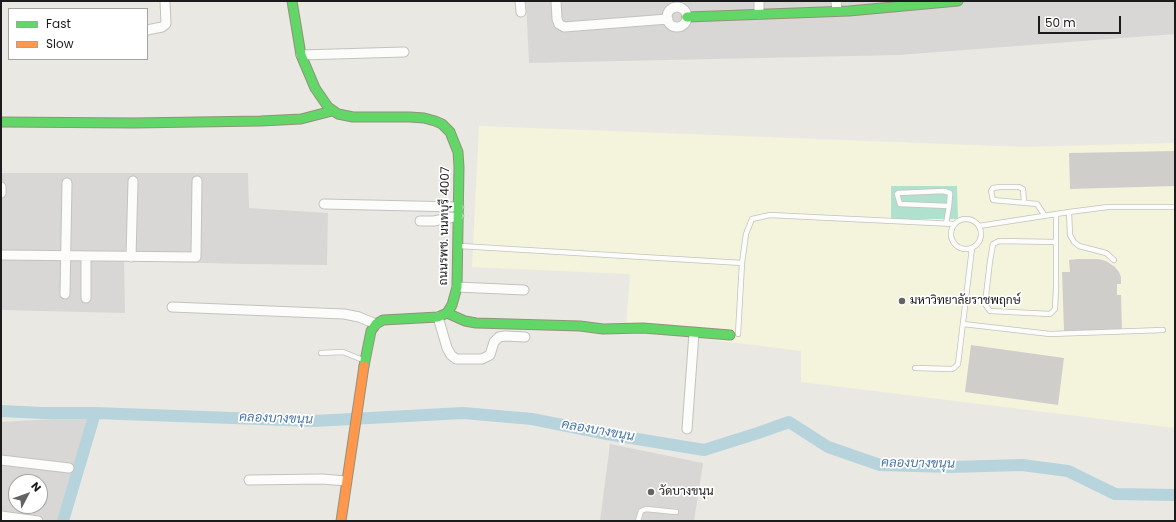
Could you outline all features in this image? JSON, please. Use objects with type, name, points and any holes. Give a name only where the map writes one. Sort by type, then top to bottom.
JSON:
[{"type":"street","points":[[148,30],[162,27],[166,24],[165,1]]},
{"type":"street","points":[[1,122],[134,123],[261,121],[300,119],[332,111],[315,88],[301,55],[292,1]]},
{"type":"street","points":[[520,1],[520,12]]},
{"type":"street","points":[[556,1],[557,19],[564,27],[668,19]]},
{"type":"street","points":[[759,1],[759,14]]},
{"type":"street","points":[[836,1],[837,12]]},
{"type":"street","points":[[687,17],[837,12],[958,1]]},
{"type":"street","points":[[682,5],[687,17],[685,23],[677,27],[670,23],[668,19],[670,11],[682,5]]},
{"type":"street","points":[[301,55],[404,52]]},
{"type":"street","name":"ถนนรพช. นนทบุรี 4007","points":[[332,111],[353,117],[424,118],[442,124],[450,132],[458,152],[459,211],[457,287],[452,305],[447,313]]},
{"type":"street","points":[[131,257],[133,181]]},
{"type":"street","points":[[1,255],[196,257],[197,181]]},
{"type":"street","points":[[64,294],[67,184]]},
{"type":"street","points":[[1,187],[1,193]]},
{"type":"street","points":[[324,204],[459,211]]},
{"type":"street","points":[[420,221],[434,221],[459,211]]},
{"type":"street","points":[[86,256],[86,298]]},
{"type":"street","points":[[457,287],[524,290]]},
{"type":"street","points":[[172,307],[344,314],[359,317],[376,324]]},
{"type":"street","points":[[340,521],[365,360],[371,331],[376,324],[383,320],[438,317],[447,313],[465,321],[476,323],[564,325],[603,329],[643,328],[694,333],[734,334]]},
{"type":"street","points":[[438,317],[447,348],[451,355],[456,359],[482,359],[490,355],[494,342],[499,337],[525,337]]},
{"type":"street","points":[[687,429],[694,333]]},
{"type":"street","points":[[1,460],[69,468]]},
{"type":"street","points":[[249,480],[322,479],[346,481]]},
{"type":"street","points":[[1,516],[38,521]]},
{"type":"lane","points":[[1024,202],[1023,189],[1019,187],[1000,187],[993,188],[991,191],[993,200],[1024,202],[1039,205],[1045,216]]},
{"type":"lane","points":[[946,224],[949,206],[950,195],[948,192],[897,194],[899,204],[949,206]]},
{"type":"lane","points":[[979,226],[1108,207],[1175,207]]},
{"type":"lane","points":[[1069,212],[1070,235],[1074,242],[1079,246],[1106,253],[1114,260]]},
{"type":"lane","points":[[734,334],[746,234],[752,219],[770,214],[954,224]]},
{"type":"lane","points":[[1056,214],[1056,242],[1056,292],[1054,312],[1050,314],[990,311],[985,304],[993,244],[999,241],[1056,242]]},
{"type":"lane","points":[[964,218],[975,222],[979,226],[981,232],[980,239],[977,244],[972,248],[962,249],[954,243],[950,234],[954,224],[958,220],[964,218]]},
{"type":"lane","points":[[458,246],[742,263]]},
{"type":"lane","points":[[915,368],[954,368],[958,364],[972,248]]},
{"type":"lane","points":[[963,324],[1050,334],[1163,330]]},
{"type":"lane","points":[[321,353],[344,352],[365,360]]},
{"type":"lane","points":[[638,521],[642,511],[646,509],[676,512]]},
{"type":"shaded area","points":[[526,1],[1175,1],[1175,34],[899,55],[529,63]]},
{"type":"shaded area","name":"มหาวิทยาลัยราชพฤกษ์","points":[[479,126],[1024,147],[1175,143],[1175,428],[801,382],[801,351],[626,329],[630,274],[472,267]]},
{"type":"shaded area","points":[[1,173],[248,173],[249,208],[328,213],[327,265],[124,261],[125,313],[1,310]]},
{"type":"shaded area","points":[[891,186],[957,186],[958,219],[891,219]]},
{"type":"shaded area","points":[[87,417],[87,455],[79,480],[65,498],[58,521],[1,521],[1,422]]},
{"type":"shaded area","name":"วัดบางขนุน","points":[[610,444],[703,463],[694,521],[600,521]]},
{"type":"building","points":[[1175,151],[1175,186],[1070,189],[1069,153]]},
{"type":"building","points":[[1098,259],[1106,261],[1115,267],[1119,272],[1121,284],[1117,284],[1117,295],[1121,295],[1122,330],[1064,331],[1062,272],[1070,272],[1069,260]]},
{"type":"building","points":[[971,345],[1064,358],[1058,405],[965,392]]},
{"type":"waterway","name":"คลองบางขนุน","points":[[1,411],[314,421],[463,413],[532,419],[607,434],[704,450],[789,422],[828,447],[880,465],[951,467],[1022,465],[1068,471],[1115,494],[1175,495]]},
{"type":"waterway","points":[[63,521],[95,413]]},
{"type":"traffic: fast","points":[[292,1],[301,55],[315,88],[328,107],[338,114],[353,117],[410,117],[424,118],[435,121],[442,124],[450,132],[458,152],[457,287],[452,305],[447,313],[438,317],[383,320],[376,324],[371,331],[364,366]]},
{"type":"traffic: fast","points":[[687,17],[849,11],[958,1]]},
{"type":"traffic: fast","points":[[1,122],[134,123],[261,121],[301,119],[332,111]]},
{"type":"traffic: fast","points":[[447,313],[465,321],[476,323],[580,326],[603,329],[643,328],[730,335]]},
{"type":"traffic: slow","points":[[341,521],[364,366]]},
{"type":"place","name":"มหาวิทยาลัยราชพฤกษ์","points":[[902,301]]},
{"type":"place","name":"วัดบางขนุน","points":[[651,492]]}]
